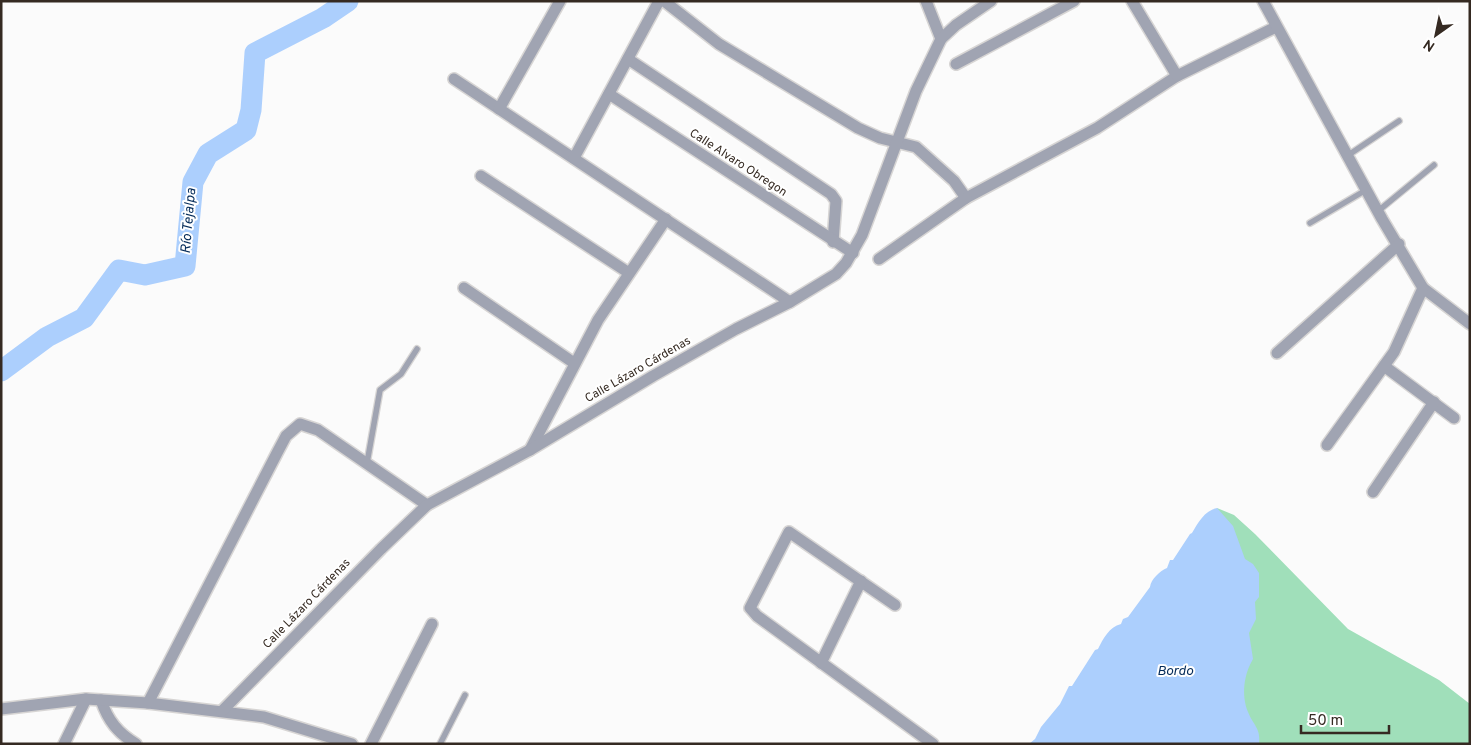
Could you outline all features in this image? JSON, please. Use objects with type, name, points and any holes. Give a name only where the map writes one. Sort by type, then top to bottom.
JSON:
[{"type":"street","points":[[499,109],[560,1]]},
{"type":"street","points":[[574,158],[659,1]]},
{"type":"street","points":[[664,1],[719,44],[858,128],[880,138],[909,144],[924,153],[954,181],[966,198]]},
{"type":"street","points":[[926,1],[941,39]]},
{"type":"street","name":"Calle Lázaro Cárdenas","points":[[222,711],[426,505],[530,450],[653,376],[736,329],[790,302],[836,274],[852,253],[862,235],[916,91],[941,39],[956,24],[990,1]]},
{"type":"street","points":[[956,64],[1074,1]]},
{"type":"street","points":[[1132,1],[1177,76]]},
{"type":"street","points":[[1263,1],[1347,156],[1423,288],[1470,324]]},
{"type":"street","points":[[879,259],[966,198],[1097,128],[1177,76],[1276,27]]},
{"type":"street","points":[[628,58],[831,194],[836,201],[833,242]]},
{"type":"street","points":[[454,79],[790,302]]},
{"type":"street","name":"Calle Alvaro Obregon","points":[[609,94],[852,253]]},
{"type":"street","points":[[481,176],[629,273]]},
{"type":"street","points":[[530,450],[598,320],[666,219]]},
{"type":"street","points":[[1277,353],[1399,244]]},
{"type":"street","points":[[464,288],[574,364]]},
{"type":"street","points":[[1327,445],[1384,366],[1400,340],[1423,288]]},
{"type":"street","points":[[1384,366],[1454,418]]},
{"type":"street","points":[[1373,492],[1434,402]]},
{"type":"street","points":[[148,703],[277,452],[294,427],[300,424],[318,430],[426,505]]},
{"type":"street","points":[[895,605],[789,532],[750,608],[757,616],[933,744]]},
{"type":"street","points":[[821,662],[861,582]]},
{"type":"street","points":[[371,744],[432,624]]},
{"type":"street","points":[[1,709],[86,699],[148,703],[264,717],[352,744]]},
{"type":"street","points":[[64,744],[86,699]]},
{"type":"street","points":[[101,700],[106,714],[115,728],[136,744]]},
{"type":"lane","points":[[1347,156],[1399,121]]},
{"type":"lane","points":[[1378,211],[1434,166]]},
{"type":"lane","points":[[1310,223],[1366,190]]},
{"type":"lane","points":[[367,464],[380,390],[401,374],[417,350]]},
{"type":"lane","points":[[440,744],[465,695]]},
{"type":"green space","points":[[1217,508],[1234,515],[1255,534],[1348,629],[1439,680],[1470,704],[1470,744],[1252,744],[1247,729]]},
{"type":"water","name":"Bordo","points":[[1217,508],[1233,526],[1245,559],[1253,564],[1259,573],[1259,597],[1255,602],[1256,619],[1249,633],[1253,659],[1247,671],[1244,692],[1248,712],[1259,734],[1259,744],[1029,744],[1035,739],[1041,727],[1060,704],[1069,686],[1072,686],[1107,634],[1121,624],[1123,619],[1128,617],[1150,587],[1154,578],[1167,568],[1170,560],[1173,560],[1202,518],[1208,512]]},
{"type":"waterway","name":"Río Tejalpa","points":[[1,371],[47,337],[84,318],[119,270],[145,275],[185,266],[193,182],[208,154],[246,130],[251,110],[255,53],[323,18],[348,1]]}]
